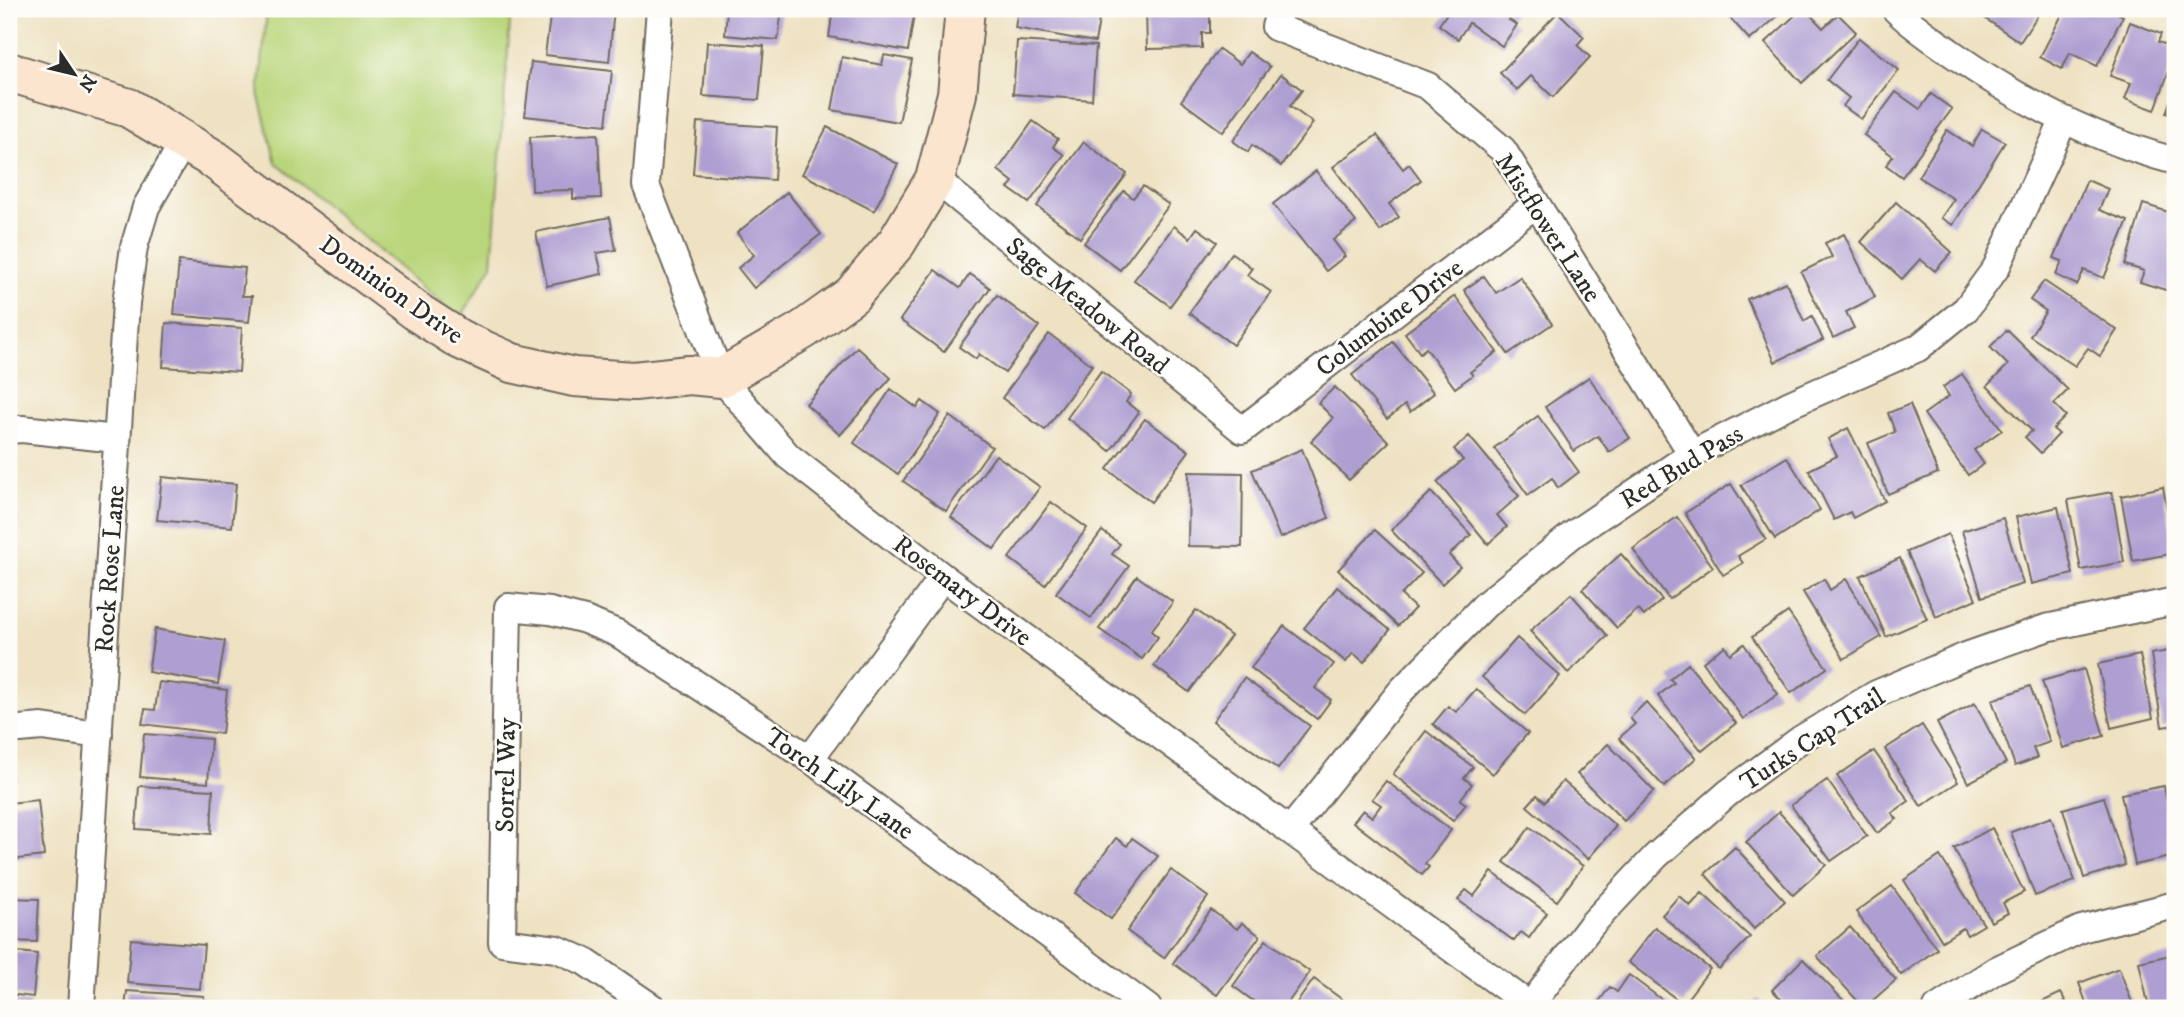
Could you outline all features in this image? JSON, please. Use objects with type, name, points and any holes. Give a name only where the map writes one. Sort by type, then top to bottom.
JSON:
[{"type":"street","name":"Rosemary Drive","points":[[660,9],[646,185],[721,377],[788,456],[943,577],[1531,1007]]},
{"type":"street","points":[[721,377],[803,330],[852,295],[897,242],[935,179],[957,94],[965,9]]},
{"type":"street","points":[[1895,9],[1907,21],[1987,79],[2063,121],[2175,161]]},
{"type":"street","name":"Mistflower Lane","points":[[1277,18],[1428,86],[1503,150],[1692,454]]},
{"type":"street","name":"Dominion Drive","points":[[9,72],[129,108],[215,160],[419,314],[459,340],[512,363],[574,377],[634,381],[689,375],[721,377]]},
{"type":"street","name":"Red Bud Pass","points":[[1291,830],[1401,691],[1486,604],[1572,535],[1692,454],[1788,405],[1918,348],[1966,309],[1996,268],[2063,121]]},
{"type":"street","name":"Rock Rose Lane","points":[[81,1008],[126,303],[134,247],[146,206],[184,141]]},
{"type":"street","name":"Sage Meadow Road","points":[[935,179],[1241,430]]},
{"type":"street","name":"Columbine Drive","points":[[1241,430],[1536,204]]},
{"type":"street","points":[[9,430],[117,439]]},
{"type":"street","points":[[810,759],[943,577]]},
{"type":"street","name":"Turks Cap Trail","points":[[1531,1007],[1592,924],[1656,856],[1728,793],[1801,739],[1876,694],[1966,656],[2046,628],[2175,601]]},
{"type":"street","name":"Torch Lily Lane","points":[[508,607],[550,611],[585,620],[617,633],[810,759],[1149,1008]]},
{"type":"street","name":"Sorrel Way","points":[[508,607],[502,942],[557,949],[584,961],[653,1008]]},
{"type":"street","points":[[9,730],[42,727],[99,735]]},
{"type":"street","points":[[1937,1008],[1996,970],[2081,929],[2175,905]]},
{"type":"green space","points":[[267,9],[511,9],[492,265],[460,319],[276,163],[259,97]]},
{"type":"building","points":[[551,9],[614,9],[609,62],[545,55]]},
{"type":"building","points":[[727,9],[782,9],[778,40],[725,35]]},
{"type":"building","points":[[833,9],[915,9],[908,51],[829,37]]},
{"type":"building","points":[[1018,9],[1101,9],[1095,42],[1015,28]]},
{"type":"building","points":[[1146,9],[1210,9],[1210,33],[1202,33],[1202,48],[1147,49]]},
{"type":"building","points":[[1450,9],[1517,9],[1509,20],[1517,25],[1502,46],[1469,23],[1458,39],[1439,25]]},
{"type":"building","points":[[1722,9],[1786,9],[1750,40]]},
{"type":"building","points":[[1802,9],[1823,28],[1838,14],[1856,32],[1802,83],[1765,43]]},
{"type":"building","points":[[1988,9],[2042,9],[2020,42],[1983,17]]},
{"type":"building","points":[[2065,9],[2110,9],[2123,16],[2097,66],[2070,53],[2062,69],[2040,57]]},
{"type":"building","points":[[1558,12],[1584,37],[1577,45],[1590,57],[1553,97],[1531,76],[1517,90],[1500,73]]},
{"type":"building","points":[[2130,22],[2161,34],[2158,42],[2175,48],[2155,110],[2125,99],[2131,83],[2110,76]]},
{"type":"building","points":[[1859,38],[1899,70],[1861,119],[1843,106],[1849,98],[1827,80]]},
{"type":"building","points":[[1017,41],[1096,46],[1092,100],[1013,94]]},
{"type":"building","points":[[707,42],[764,46],[759,100],[703,96]]},
{"type":"building","points":[[1219,49],[1240,64],[1249,52],[1270,67],[1223,132],[1181,101]]},
{"type":"building","points":[[884,55],[912,60],[899,122],[832,110],[842,57],[882,65]]},
{"type":"building","points":[[531,62],[612,71],[606,125],[525,116]]},
{"type":"building","points":[[1281,74],[1302,90],[1290,106],[1313,123],[1281,166],[1252,145],[1248,152],[1233,141]]},
{"type":"building","points":[[2175,87],[2175,116],[2166,113]]},
{"type":"building","points":[[1896,92],[1920,109],[1931,94],[1952,109],[1902,177],[1886,165],[1893,156],[1864,135]]},
{"type":"building","points":[[1033,121],[1058,139],[1053,147],[1064,155],[1029,203],[1008,188],[1013,182],[998,170]]},
{"type":"building","points":[[697,122],[777,127],[774,180],[693,174]]},
{"type":"building","points":[[827,127],[898,164],[874,211],[802,174]]},
{"type":"building","points":[[1982,129],[2005,142],[1953,225],[1941,218],[1954,199],[1918,177],[1947,130],[1972,146]]},
{"type":"building","points":[[598,134],[601,198],[573,199],[573,190],[532,191],[530,137]]},
{"type":"building","points":[[1377,135],[1403,169],[1409,164],[1421,180],[1389,204],[1399,217],[1380,231],[1333,167]]},
{"type":"building","points":[[1084,142],[1127,174],[1080,238],[1037,206]]},
{"type":"building","points":[[1316,171],[1356,222],[1333,240],[1345,256],[1326,271],[1273,204]]},
{"type":"building","points":[[2087,180],[2108,189],[2099,210],[2128,221],[2104,278],[2084,270],[2077,285],[2056,275],[2062,261],[2054,258]]},
{"type":"building","points":[[1143,186],[1169,205],[1120,270],[1084,243],[1124,191],[1133,198]]},
{"type":"building","points":[[787,192],[821,234],[754,288],[738,268],[754,255],[737,233]]},
{"type":"building","points":[[1896,202],[1952,252],[1935,271],[1920,259],[1902,279],[1861,242]]},
{"type":"building","points":[[2143,204],[2175,214],[2175,281],[2172,292],[2140,282],[2144,271],[2125,265]]},
{"type":"building","points":[[610,217],[616,250],[597,253],[602,274],[547,286],[536,232]]},
{"type":"building","points":[[1174,226],[1190,238],[1197,228],[1217,242],[1170,306],[1134,280]]},
{"type":"building","points":[[1844,234],[1875,297],[1846,312],[1854,328],[1833,338],[1801,272],[1832,257],[1825,243]]},
{"type":"building","points":[[1232,253],[1252,268],[1247,275],[1271,292],[1233,345],[1189,313]]},
{"type":"building","points":[[179,261],[245,268],[242,296],[252,296],[249,322],[174,315]]},
{"type":"building","points":[[935,270],[960,288],[970,274],[990,288],[944,352],[900,320]]},
{"type":"building","points":[[1484,276],[1496,293],[1520,277],[1552,324],[1508,354],[1464,290]]},
{"type":"building","points":[[2044,281],[2117,330],[2100,356],[2088,348],[2075,366],[2030,336],[2046,311],[2030,300]]},
{"type":"building","points":[[1786,282],[1804,321],[1812,316],[1823,340],[1775,362],[1747,299]]},
{"type":"building","points":[[997,295],[1039,326],[1005,373],[979,354],[976,359],[959,347]]},
{"type":"building","points":[[1455,296],[1497,352],[1470,372],[1473,375],[1455,388],[1426,348],[1420,353],[1405,333]]},
{"type":"building","points":[[166,323],[242,328],[239,372],[163,367]]},
{"type":"building","points":[[2007,330],[2068,390],[2054,404],[2066,416],[2053,429],[2059,434],[2041,453],[2025,437],[2032,431],[1987,386],[2008,365],[1990,347]]},
{"type":"building","points":[[1049,334],[1092,365],[1045,430],[1002,398]]},
{"type":"building","points":[[1393,342],[1434,393],[1410,412],[1405,405],[1387,419],[1352,375]]},
{"type":"building","points":[[857,347],[891,378],[840,435],[806,404]]},
{"type":"building","points":[[1101,371],[1131,394],[1126,402],[1139,412],[1110,451],[1067,418]]},
{"type":"building","points":[[1962,374],[2002,430],[1974,450],[1984,464],[1968,475],[1924,414],[1949,396],[1943,387]]},
{"type":"building","points":[[1589,377],[1630,438],[1609,452],[1598,436],[1574,451],[1545,407]]},
{"type":"building","points":[[1335,387],[1389,442],[1349,480],[1311,441],[1333,418],[1318,403]]},
{"type":"building","points":[[891,389],[917,408],[922,401],[940,414],[898,474],[854,443]]},
{"type":"building","points":[[1910,404],[1938,473],[1888,494],[1868,443],[1895,432],[1888,413]]},
{"type":"building","points":[[950,416],[992,447],[946,511],[903,481]]},
{"type":"building","points":[[1538,416],[1579,472],[1558,488],[1552,478],[1528,495],[1494,448]]},
{"type":"building","points":[[1145,419],[1189,451],[1151,502],[1107,469]]},
{"type":"building","points":[[1848,428],[1885,501],[1853,518],[1850,512],[1834,520],[1809,470],[1837,456],[1828,439]]},
{"type":"building","points":[[1469,436],[1519,496],[1497,515],[1507,527],[1488,544],[1437,482],[1463,460],[1454,449]]},
{"type":"building","points":[[1302,449],[1329,518],[1280,538],[1252,470]]},
{"type":"building","points":[[996,455],[1040,487],[994,549],[951,517]]},
{"type":"building","points":[[1787,457],[1820,510],[1775,539],[1741,485]]},
{"type":"building","points":[[1189,472],[1243,473],[1242,547],[1188,546]]},
{"type":"building","points":[[2170,472],[2175,472],[2175,498],[2174,498]]},
{"type":"building","points":[[162,477],[236,484],[232,527],[157,520]]},
{"type":"building","points":[[1731,484],[1766,539],[1738,556],[1743,563],[1723,575],[1685,513]]},
{"type":"building","points":[[2163,487],[2175,553],[2133,561],[2121,496]]},
{"type":"building","points":[[1431,492],[1471,535],[1449,555],[1460,567],[1442,584],[1391,530]]},
{"type":"building","points":[[2112,492],[2124,562],[2081,570],[2068,500]]},
{"type":"building","points":[[1051,502],[1087,528],[1045,585],[1009,558]]},
{"type":"building","points":[[2058,507],[2073,574],[2031,584],[2016,517]]},
{"type":"building","points":[[1677,517],[1713,567],[1669,599],[1633,549]]},
{"type":"building","points":[[2003,518],[2023,584],[1982,597],[1962,531]]},
{"type":"building","points":[[1375,530],[1422,573],[1401,595],[1415,608],[1398,626],[1338,570]]},
{"type":"building","points":[[1102,531],[1120,544],[1112,554],[1129,566],[1091,618],[1056,593]]},
{"type":"building","points":[[1948,534],[1976,599],[1936,617],[1907,552]]},
{"type":"building","points":[[1621,554],[1662,600],[1644,616],[1638,609],[1617,628],[1582,589]]},
{"type":"building","points":[[1900,558],[1927,619],[1886,637],[1860,576]]},
{"type":"building","points":[[1137,576],[1173,602],[1151,631],[1158,637],[1142,659],[1099,629]]},
{"type":"building","points":[[1824,579],[1830,590],[1846,579],[1881,637],[1844,659],[1803,592]]},
{"type":"building","points":[[1337,587],[1390,630],[1364,662],[1353,653],[1346,662],[1304,628]]},
{"type":"building","points":[[1571,594],[1608,636],[1568,673],[1530,631]]},
{"type":"building","points":[[1196,610],[1231,636],[1189,692],[1154,666]]},
{"type":"building","points":[[1788,612],[1827,668],[1791,693],[1752,637]]},
{"type":"building","points":[[1284,626],[1334,664],[1315,688],[1331,700],[1317,719],[1251,668]]},
{"type":"building","points":[[155,629],[225,641],[218,684],[148,672]]},
{"type":"building","points":[[1517,638],[1560,676],[1525,715],[1482,677]]},
{"type":"building","points":[[1744,644],[1778,694],[1743,719],[1703,662],[1725,646],[1730,654]]},
{"type":"building","points":[[2175,650],[2175,725],[2162,727],[2151,654]]},
{"type":"building","points":[[2140,655],[2153,718],[2111,728],[2098,664]]},
{"type":"building","points":[[1688,664],[1736,723],[1702,751],[1658,696],[1674,683],[1670,679]]},
{"type":"building","points":[[2084,669],[2104,736],[2063,748],[2042,681]]},
{"type":"building","points":[[1244,678],[1310,726],[1278,769],[1213,721]]},
{"type":"building","points":[[159,682],[227,690],[222,734],[142,724],[145,709],[155,710]]},
{"type":"building","points":[[2030,686],[2050,742],[2033,748],[2037,758],[2015,766],[1992,700]]},
{"type":"building","points":[[1476,689],[1528,733],[1493,774],[1433,724],[1448,706],[1456,712]]},
{"type":"building","points":[[1646,702],[1696,758],[1664,787],[1619,738],[1635,724],[1630,718]]},
{"type":"building","points":[[1975,703],[2006,763],[1968,783],[1937,723]]},
{"type":"building","points":[[1922,725],[1958,782],[1921,806],[1885,749]]},
{"type":"building","points":[[1426,731],[1473,767],[1464,778],[1472,784],[1460,800],[1466,804],[1453,821],[1393,774]]},
{"type":"building","points":[[144,734],[211,739],[208,783],[140,777]]},
{"type":"building","points":[[1608,744],[1654,791],[1624,821],[1577,774]]},
{"type":"building","points":[[1874,751],[1909,801],[1892,813],[1897,819],[1877,833],[1837,776]]},
{"type":"building","points":[[1827,780],[1867,836],[1831,861],[1791,805]]},
{"type":"building","points":[[1386,781],[1451,830],[1425,864],[1429,867],[1422,875],[1353,822],[1363,810],[1372,817],[1381,805],[1372,799]]},
{"type":"building","points":[[1563,781],[1616,826],[1588,859],[1527,806],[1537,795],[1545,802]]},
{"type":"building","points":[[139,786],[213,790],[211,834],[136,829]]},
{"type":"building","points":[[2164,786],[2175,856],[2135,865],[2121,794]]},
{"type":"building","points":[[2104,797],[2125,865],[2084,878],[2063,809]]},
{"type":"building","points":[[38,800],[44,856],[9,860],[9,803]]},
{"type":"building","points":[[1779,812],[1826,865],[1793,895],[1746,842]]},
{"type":"building","points":[[2051,817],[2075,881],[2035,896],[2011,832]]},
{"type":"building","points":[[1530,827],[1583,866],[1557,901],[1504,862]]},
{"type":"building","points":[[1992,828],[2024,892],[2003,903],[2008,913],[1991,922],[1954,848]]},
{"type":"building","points":[[1116,838],[1127,846],[1132,838],[1158,856],[1111,919],[1075,893]]},
{"type":"building","points":[[1735,847],[1785,901],[1754,929],[1705,874]]},
{"type":"building","points":[[1940,856],[1984,925],[1967,935],[1963,928],[1942,941],[1904,880]]},
{"type":"building","points":[[1171,870],[1208,897],[1164,958],[1127,931]]},
{"type":"building","points":[[1492,872],[1547,913],[1529,938],[1521,932],[1514,941],[1458,900],[1466,890],[1474,896]]},
{"type":"building","points":[[1892,886],[1937,949],[1901,975],[1856,912]]},
{"type":"building","points":[[1702,893],[1750,937],[1719,969],[1662,915],[1679,896],[1690,906]]},
{"type":"building","points":[[9,898],[39,899],[37,942],[9,941]]},
{"type":"building","points":[[1211,910],[1237,929],[1242,923],[1260,936],[1217,995],[1173,963]]},
{"type":"building","points":[[1655,927],[1710,969],[1683,1004],[1628,962]]},
{"type":"building","points":[[1850,927],[1896,980],[1864,1008],[1817,956]]},
{"type":"building","points":[[131,939],[204,945],[200,989],[127,983]]},
{"type":"building","points":[[1266,940],[1310,972],[1284,1008],[1252,1008],[1256,1003],[1233,986]]},
{"type":"building","points":[[9,951],[37,954],[33,997],[9,994]]},
{"type":"building","points":[[2175,954],[2175,1008],[2149,1008],[2139,962]]},
{"type":"building","points":[[1803,959],[1851,1008],[1790,1008],[1772,990]]},
{"type":"building","points":[[2119,968],[2134,1008],[2088,1008],[2079,983]]},
{"type":"building","points":[[1629,975],[1673,1008],[1602,1008],[1597,1004],[1610,987],[1617,992]]},
{"type":"building","points":[[1314,979],[1354,1008],[1293,1008]]},
{"type":"building","points":[[127,991],[204,996],[203,1008],[125,1008]]},
{"type":"building","points":[[2061,993],[2069,1008],[2029,1008]]},
{"type":"building","points":[[1758,999],[1769,1008],[1750,1008]]},
{"type":"building","points":[[9,1002],[30,1003],[29,1008],[9,1008]]}]
